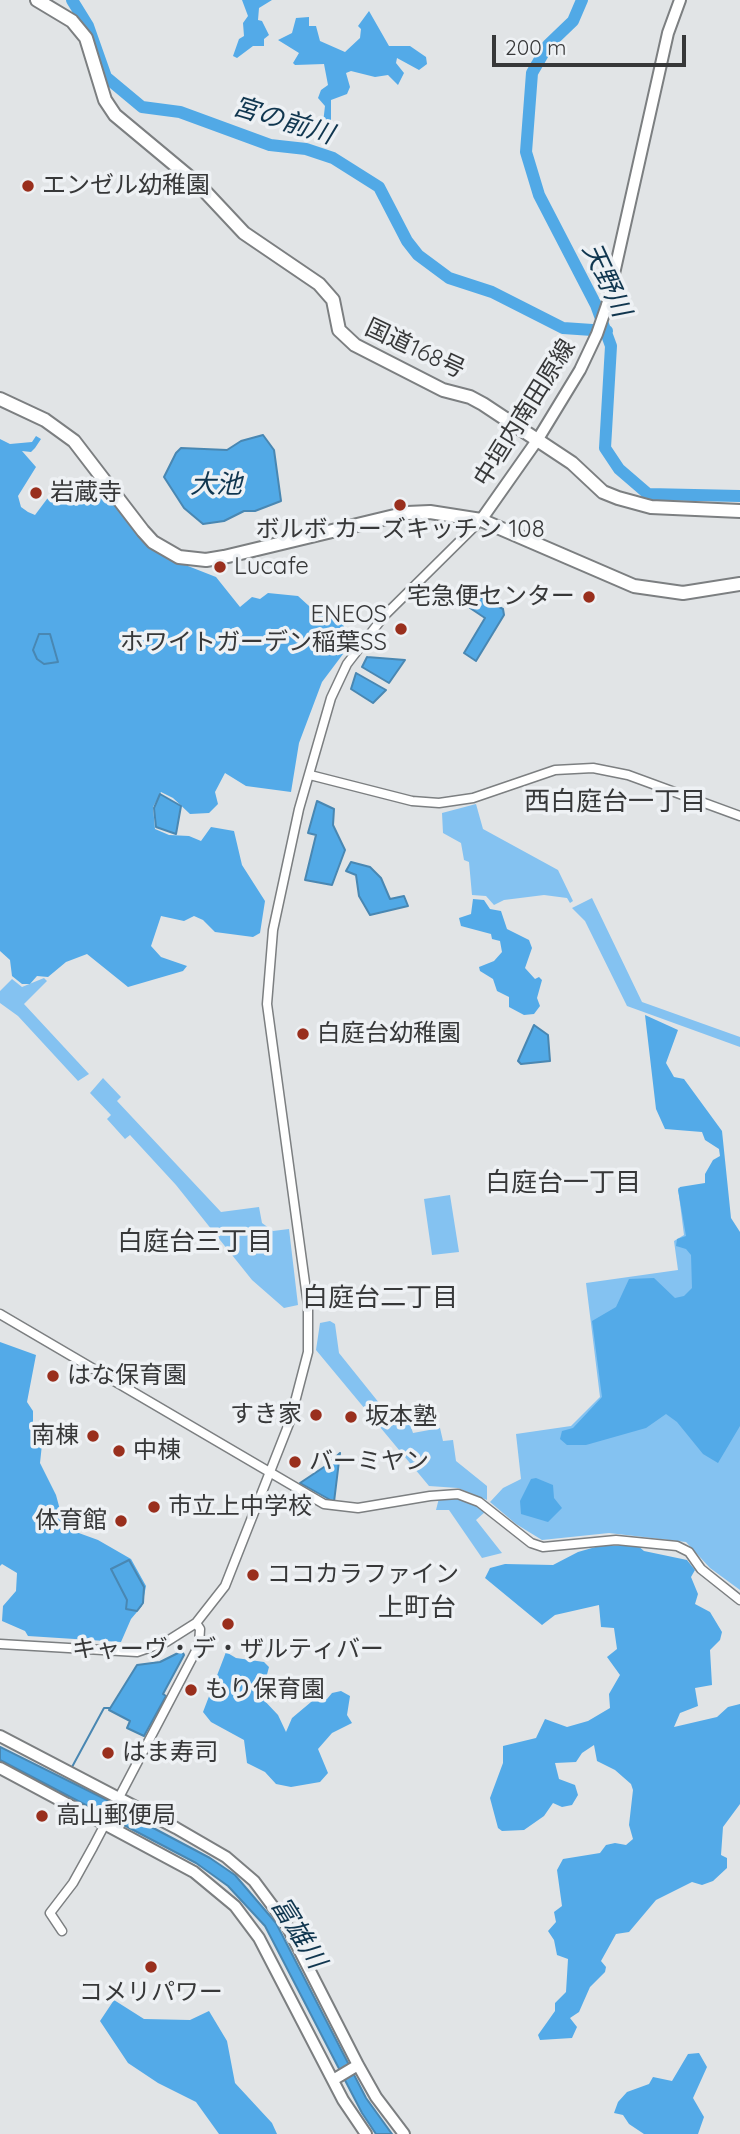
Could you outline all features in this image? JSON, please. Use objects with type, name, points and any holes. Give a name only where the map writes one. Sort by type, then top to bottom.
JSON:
[{"type":"highway","name":"国道168号","points":[[37,0],[72,21],[86,38],[105,100],[115,115],[199,185],[238,228],[319,284],[333,300],[344,337],[365,352],[443,390],[470,397],[572,463],[603,492],[632,503],[740,511]]},
{"type":"highway","points":[[0,399],[45,420],[74,441],[143,531],[153,542],[179,557],[206,560],[224,557],[407,513],[442,512],[481,520],[634,586],[683,593],[740,584]]},
{"type":"main road","name":"中垣内南田原線","points":[[481,520],[538,439],[580,370],[597,332],[607,305],[668,33],[680,0]]},
{"type":"main road","points":[[0,1736],[226,1857],[254,1881],[286,1924],[358,2065],[376,2097],[404,2134]]},
{"type":"main road","points":[[0,1768],[194,1872],[249,1920],[333,2080],[366,2134]]},
{"type":"main road","points":[[333,2080],[358,2065]]},
{"type":"street","points":[[0,1644],[137,1652],[166,1642],[196,1623],[225,1586],[300,1392],[308,1352],[308,1306],[267,1004],[272,930],[296,821],[331,698],[347,664],[384,616],[481,520]]},
{"type":"street","points":[[310,775],[412,801],[439,803],[473,798],[555,770],[593,768],[628,775],[740,816]]},
{"type":"street","points":[[0,1314],[314,1499],[334,1507],[358,1508],[458,1494],[479,1502],[531,1543],[543,1547],[616,1540],[677,1546],[690,1552],[701,1569],[740,1600]]},
{"type":"street","points":[[62,1931],[50,1913],[74,1882],[199,1645],[200,1629],[196,1623]]},
{"type":"shaded area","points":[[242,0],[272,0],[259,8],[258,20],[262,21],[269,35],[264,39],[264,46],[253,46],[237,58],[233,56],[239,39],[244,36],[243,23],[248,16]]},
{"type":"shaded area","points":[[369,11],[389,46],[410,46],[426,57],[427,64],[419,70],[397,58],[396,63],[404,73],[398,85],[388,75],[375,77],[351,71],[346,73],[350,87],[347,94],[331,100],[331,120],[323,123],[325,106],[318,98],[321,90],[328,85],[324,64],[295,65],[293,63],[299,53],[278,40],[292,33],[296,18],[309,17],[309,26],[316,26],[320,41],[345,52],[360,38],[361,29],[358,26]]},
{"type":"shaded area","points":[[36,436],[41,439],[35,448],[31,452],[22,451],[36,467],[18,496],[21,507],[28,512],[35,515],[53,491],[81,502],[88,487],[101,489],[111,496],[151,548],[170,559],[216,577],[240,607],[252,597],[260,599],[268,593],[298,596],[319,615],[339,615],[348,636],[343,654],[322,682],[299,743],[291,792],[246,786],[225,773],[215,792],[218,804],[209,813],[190,814],[173,798],[161,792],[153,807],[155,829],[169,835],[189,836],[201,841],[211,827],[234,831],[242,865],[265,901],[260,933],[253,937],[215,932],[203,920],[194,916],[184,921],[161,916],[151,946],[161,957],[187,966],[183,971],[128,987],[87,954],[66,962],[48,977],[37,976],[30,984],[22,984],[12,976],[10,960],[0,951],[0,439],[10,444],[32,442]]},
{"type":"shaded area","points":[[476,804],[483,829],[558,870],[573,901],[570,903],[567,898],[544,895],[504,900],[494,905],[486,896],[472,895],[469,862],[464,860],[461,843],[443,833],[442,813]]},
{"type":"shaded area","points":[[592,898],[642,1002],[740,1037],[740,1047],[627,1006],[585,921],[572,908]]},
{"type":"shaded area","points":[[473,899],[484,900],[490,909],[501,911],[507,929],[529,940],[532,948],[525,968],[535,979],[539,977],[542,980],[537,998],[540,1006],[534,1014],[524,1015],[509,1007],[509,997],[497,991],[493,979],[480,971],[479,967],[494,961],[502,952],[500,941],[492,939],[491,934],[461,926],[459,918],[471,914]]},
{"type":"shaded area","points":[[44,978],[47,981],[24,1004],[89,1074],[78,1081],[18,1016],[0,1003],[0,991],[12,979],[22,987]]},
{"type":"shaded area","points":[[645,1015],[678,1030],[666,1063],[674,1077],[684,1079],[722,1131],[731,1218],[740,1232],[740,1426],[718,1463],[703,1454],[677,1422],[666,1414],[646,1428],[586,1445],[567,1445],[560,1439],[562,1431],[573,1428],[602,1397],[592,1321],[616,1307],[629,1279],[654,1278],[675,1298],[684,1296],[692,1288],[691,1255],[686,1249],[676,1246],[677,1239],[686,1236],[678,1190],[680,1187],[705,1183],[705,1174],[713,1160],[720,1156],[719,1149],[705,1140],[702,1132],[665,1129],[656,1109]]},
{"type":"shaded area","points":[[103,1078],[121,1097],[117,1101],[221,1212],[259,1207],[262,1223],[273,1231],[289,1229],[298,1305],[284,1308],[252,1280],[176,1185],[130,1135],[125,1139],[107,1119],[111,1115],[90,1093]]},
{"type":"shaded area","points":[[706,1184],[740,1389],[740,1590],[710,1568],[686,1542],[609,1533],[542,1540],[516,1524],[490,1502],[503,1488],[521,1479],[516,1434],[571,1426],[600,1397],[586,1283],[678,1270],[674,1241],[684,1235],[678,1188]]},
{"type":"shaded area","points":[[450,1195],[459,1252],[432,1255],[424,1199]]},
{"type":"shaded area","points":[[330,1321],[335,1324],[339,1353],[392,1419],[408,1418],[413,1433],[440,1428],[443,1441],[453,1440],[456,1461],[487,1486],[487,1500],[458,1488],[429,1486],[316,1350],[320,1323]]},
{"type":"shaded area","points":[[0,1342],[36,1355],[27,1402],[33,1411],[33,1426],[41,1429],[43,1435],[40,1463],[56,1495],[63,1521],[76,1532],[98,1540],[131,1559],[146,1586],[142,1606],[131,1619],[121,1642],[28,1636],[25,1631],[2,1621],[3,1606],[16,1591],[17,1573],[2,1564],[0,1566]]},
{"type":"shaded area","points":[[536,1478],[553,1485],[554,1498],[562,1508],[548,1522],[521,1514],[520,1501],[531,1479]]},
{"type":"shaded area","points":[[456,1497],[486,1511],[476,1520],[502,1553],[482,1558],[449,1510],[436,1510],[439,1498]]},
{"type":"shaded area","points":[[637,1545],[644,1551],[687,1560],[695,1570],[691,1577],[698,1594],[695,1604],[710,1612],[722,1632],[720,1640],[710,1650],[712,1685],[695,1688],[698,1706],[680,1713],[674,1727],[717,1717],[728,1707],[740,1704],[740,1804],[723,1827],[721,1855],[727,1858],[727,1868],[713,1881],[702,1885],[692,1882],[656,1900],[629,1932],[616,1934],[601,1961],[606,1967],[605,1972],[590,1987],[579,2012],[570,2018],[577,2027],[572,2038],[540,2040],[538,2035],[555,2011],[555,2003],[566,1992],[568,1959],[557,1955],[554,1940],[548,1931],[556,1922],[554,1912],[562,1906],[557,1870],[563,1859],[600,1853],[606,1845],[626,1845],[633,1839],[629,1825],[633,1790],[631,1784],[615,1770],[597,1761],[594,1745],[582,1753],[576,1762],[555,1763],[559,1779],[575,1785],[578,1795],[572,1805],[562,1807],[553,1803],[544,1816],[524,1830],[502,1831],[498,1828],[490,1798],[503,1763],[503,1746],[536,1738],[545,1719],[567,1727],[588,1721],[610,1708],[609,1694],[620,1675],[607,1657],[617,1649],[614,1628],[601,1627],[599,1605],[555,1615],[542,1625],[485,1578],[490,1568],[505,1564],[553,1565],[578,1552],[599,1546]]},
{"type":"shaded area","points":[[226,1652],[236,1658],[264,1662],[269,1667],[261,1697],[278,1715],[286,1732],[292,1718],[317,1697],[327,1699],[332,1693],[341,1691],[350,1696],[347,1715],[352,1723],[332,1733],[318,1749],[328,1773],[320,1782],[291,1787],[276,1784],[265,1772],[247,1763],[244,1740],[211,1722],[203,1712]]},
{"type":"shaded area","points":[[114,2000],[144,2019],[190,2020],[209,2011],[227,2041],[235,2083],[272,2123],[277,2134],[219,2134],[196,2102],[158,2083],[128,2063],[100,2021]]},
{"type":"shaded area","points":[[699,2053],[707,2067],[693,2098],[704,2117],[698,2134],[644,2134],[629,2124],[623,2115],[614,2113],[618,2102],[627,2092],[649,2084],[653,2077],[672,2081],[688,2054]]},
{"type":"water","name":"大池","points":[[263,435],[274,450],[281,501],[255,511],[244,511],[224,521],[203,524],[184,508],[164,477],[181,448],[227,450],[241,441]]},
{"type":"water","points":[[478,596],[503,609],[504,615],[476,661],[464,653],[485,618],[470,608]]},
{"type":"water","points":[[39,634],[50,634],[58,662],[44,664],[37,659],[33,650]]},
{"type":"water","points":[[367,657],[405,660],[389,683],[362,667]]},
{"type":"water","points":[[356,673],[386,690],[373,703],[351,689]]},
{"type":"water","points":[[160,794],[181,806],[176,834],[156,827],[154,808]]},
{"type":"water","points":[[317,801],[334,809],[333,825],[345,850],[332,885],[305,880],[316,835],[308,833]]},
{"type":"water","points":[[351,862],[370,867],[381,878],[390,899],[404,896],[408,906],[370,915],[359,896],[356,875],[346,871]]},
{"type":"water","points":[[534,1025],[548,1035],[550,1061],[521,1064],[518,1061]]},
{"type":"water","points":[[340,1453],[334,1502],[300,1483],[327,1465]]},
{"type":"water","points":[[129,1560],[144,1587],[143,1603],[137,1611],[126,1609],[127,1600],[111,1569]]},
{"type":"water","points":[[182,1651],[184,1655],[163,1694],[166,1696],[144,1736],[127,1728],[130,1721],[109,1710],[137,1665],[160,1662]]},
{"type":"water","points":[[0,1747],[105,1799],[235,1875],[276,1923],[366,2098],[392,2134],[376,2134],[362,2113],[265,1926],[228,1886],[196,1863],[0,1760]]},
{"type":"waterway","name":"宮の前川","points":[[72,0],[88,26],[106,77],[142,107],[180,112],[270,145],[306,149],[333,158],[379,187],[407,241],[418,255],[449,278],[492,292],[563,328],[607,331]]},
{"type":"waterway","name":"天野川","points":[[582,0],[573,21],[548,45],[532,73],[526,152],[539,195],[596,305],[611,346],[605,448],[619,469],[648,494],[740,496]]},
{"type":"waterway","points":[[72,1767],[104,1708],[110,1708]]},
{"type":"place","name":"エンゼル幼稚園","points":[[28,186]]},
{"type":"place","name":"岩蔵寺","points":[[36,493]]},
{"type":"place","name":"ボルボ カーズキッチン 108","points":[[400,505]]},
{"type":"place","name":"Lucafe","points":[[220,567]]},
{"type":"place","name":"宅急便センター","points":[[589,597]]},
{"type":"place","name":"ENEOS ホワイトガーデン稲葉SS","points":[[401,629]]},
{"type":"place","name":"白庭台幼稚園","points":[[303,1034]]},
{"type":"place","name":"はな保育園","points":[[53,1376]]},
{"type":"place","name":"すき家","points":[[316,1415]]},
{"type":"place","name":"坂本塾","points":[[351,1417]]},
{"type":"place","name":"南棟","points":[[93,1436]]},
{"type":"place","name":"中棟","points":[[119,1451]]},
{"type":"place","name":"バーミヤン","points":[[295,1462]]},
{"type":"place","name":"市立上中学校","points":[[154,1507]]},
{"type":"place","name":"体育館","points":[[121,1521]]},
{"type":"place","name":"ココカラファイン","points":[[253,1575]]},
{"type":"place","name":"キャーヴ・デ・ザルティバー","points":[[228,1624]]},
{"type":"place","name":"もり保育園","points":[[191,1690]]},
{"type":"place","name":"はま寿司","points":[[108,1753]]},
{"type":"place","name":"高山郵便局","points":[[42,1816]]},
{"type":"place","name":"コメリパワー","points":[[151,1967]]},
{"type":"district","name":"西白庭台一丁目","points":[[615,802]]},
{"type":"district","name":"白庭台一丁目","points":[[563,1183]]},
{"type":"district","name":"白庭台三丁目","points":[[195,1242]]},
{"type":"district","name":"白庭台二丁目","points":[[380,1298]]},
{"type":"district","name":"上町台","points":[[417,1608]]},
{"type":"water label","name":"富雄川","points":[[298,1933]]}]
